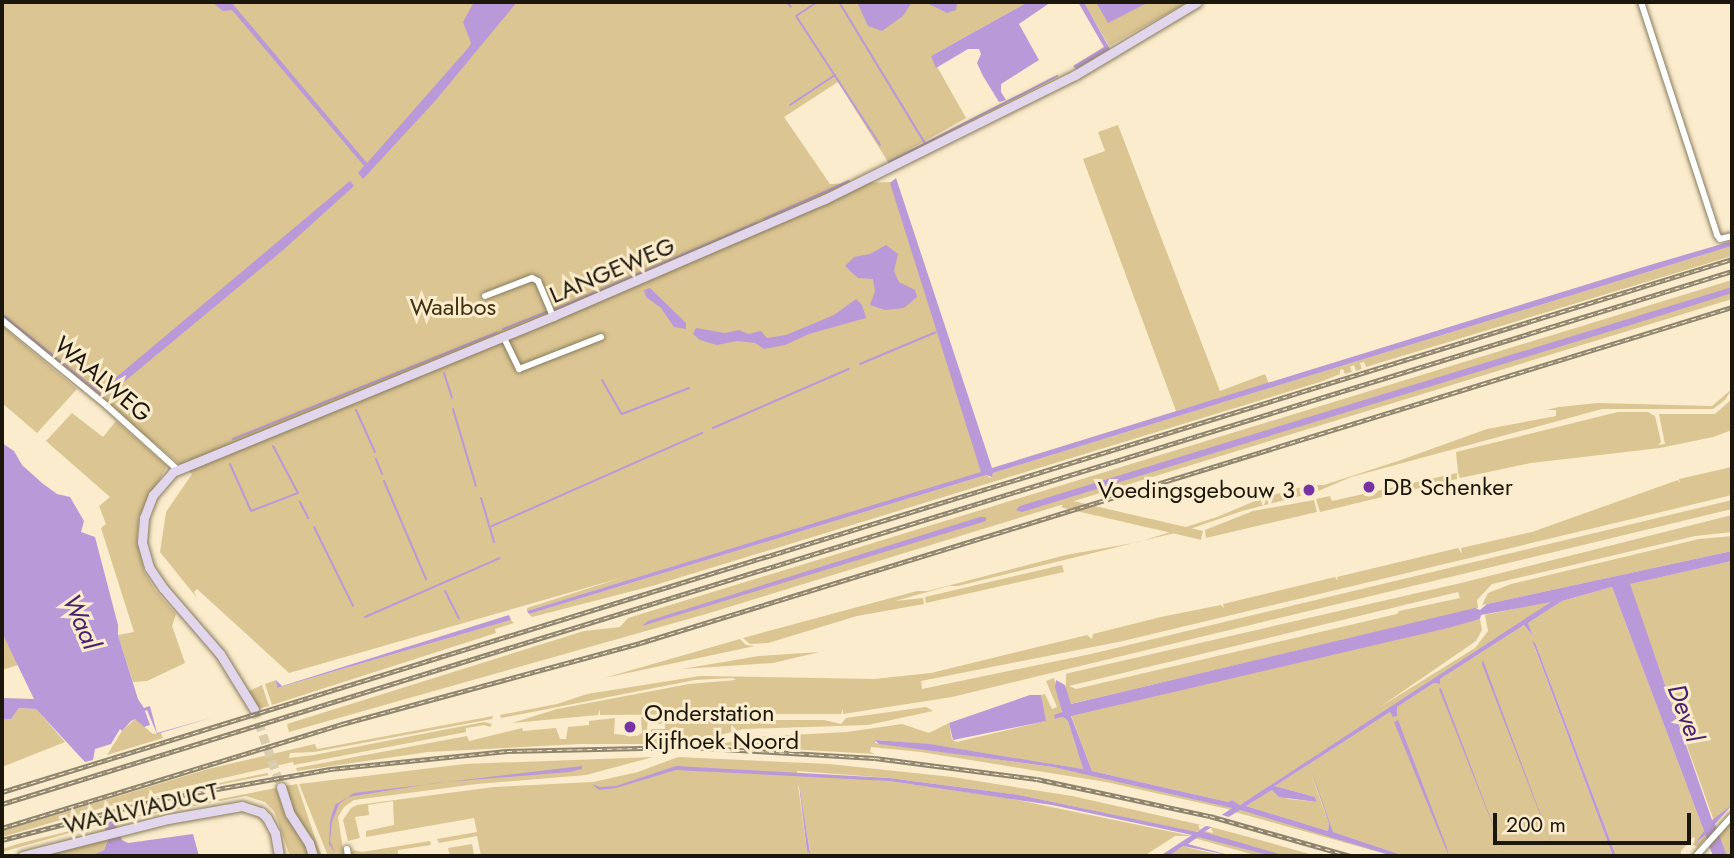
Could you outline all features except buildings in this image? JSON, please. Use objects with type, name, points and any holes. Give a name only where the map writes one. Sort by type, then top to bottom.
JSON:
[{"type":"main road","name":"LANGEWEG","points":[[254,709],[226,662],[154,577],[142,542],[144,518],[153,495],[177,469],[553,316],[835,194],[1075,75],[1196,2]]},
{"type":"main road","points":[[281,787],[290,814],[309,843],[313,856]]},
{"type":"main road","name":"WAALVIADUCT","points":[[22,856],[113,832],[242,806],[261,811],[267,818],[275,833],[279,856]]},
{"type":"street","points":[[1641,2],[1717,236],[1720,239],[1732,236]]},
{"type":"street","points":[[485,296],[532,278],[537,281],[553,316]]},
{"type":"street","name":"WAALWEG","points":[[2,320],[107,405],[177,469]]},
{"type":"street","points":[[503,336],[519,369],[601,337]]},
{"type":"street","points":[[1696,856],[1732,816]]},
{"type":"green space","name":"Waalbos","points":[[2,2],[1028,2],[931,56],[966,118],[888,162],[838,82],[784,117],[830,184],[891,182],[985,472],[527,611],[527,608],[624,577],[289,673],[197,589],[194,592],[197,598],[160,552],[166,512],[192,474],[2,318]]},
{"type":"green space","points":[[1084,2],[1188,2],[1109,46]]},
{"type":"green space","points":[[1118,125],[1220,391],[1265,374],[1269,384],[1176,411],[1083,159],[1105,151],[1098,132]]},
{"type":"green space","points":[[1732,246],[1732,256],[1366,367],[1364,362],[1360,363],[1362,369],[1356,371],[1354,365],[1350,367],[1352,372],[1345,374],[1343,369],[1340,374],[1320,382],[652,586],[532,617],[529,614],[986,475],[991,478],[993,473]]},
{"type":"green space","points":[[1732,280],[1732,299],[706,614],[289,732],[287,724],[584,631],[620,627],[628,618]]},
{"type":"green space","points":[[2,326],[77,389],[37,433],[2,403]]},
{"type":"green space","points":[[1732,389],[1725,400],[1713,409],[1602,409],[1351,477],[1316,492],[1314,485],[1324,485],[1487,429],[1556,416],[1556,410],[1546,410],[1559,407],[1598,403],[1712,406]]},
{"type":"green space","points":[[1732,399],[1732,430],[1713,437],[1660,448],[1531,463],[1460,478],[1458,473],[1456,452],[1618,412],[1648,412],[1655,416],[1661,442],[1658,445],[1665,444],[1659,414],[1715,414]]},
{"type":"green space","points":[[72,413],[103,437],[116,421],[167,466],[139,517],[137,539],[144,571],[156,591],[176,614],[172,626],[185,663],[147,681],[133,682],[118,635],[134,632],[101,528],[106,524],[99,506],[110,497],[46,441]]},
{"type":"green space","points":[[1732,467],[1732,495],[1123,641],[921,681],[922,689],[1091,654],[1732,500],[1732,509],[952,697],[843,714],[843,709],[841,714],[731,714],[729,709],[728,714],[600,715],[600,709],[598,715],[512,723],[557,709],[689,684],[736,680],[733,678],[695,680],[501,718],[500,715],[557,704],[587,694],[700,676],[874,679],[931,673],[1087,635],[1092,639],[1093,634],[1161,617],[1221,605],[1224,608],[1223,604],[1335,577],[1338,581],[1337,577],[1458,548],[1462,554],[1461,548],[1532,532],[1678,480],[1680,483],[1679,479]]},
{"type":"green space","points":[[1457,473],[1457,479],[1320,512],[1316,499],[1330,496],[1332,501]]},
{"type":"green space","points":[[1302,487],[1304,495],[1142,541],[1217,517],[1262,498]]},
{"type":"green space","points":[[1064,499],[1203,531],[1201,540],[1062,508]]},
{"type":"green space","points":[[1314,500],[1317,512],[1206,538],[1205,530],[1253,511]]},
{"type":"green space","points":[[1732,515],[1732,532],[1695,536],[1492,584],[1477,600],[1478,608],[1070,704],[1066,689],[1066,674],[1069,673],[1461,583]],"holes":[[[1458,592],[1460,598],[1076,689],[1069,686]]]},
{"type":"green space","points":[[1732,536],[1732,551],[1482,605],[1488,593],[1511,584],[1699,539]]},
{"type":"green space","points":[[1135,543],[949,586],[895,601],[923,598],[924,604],[857,616],[768,643],[750,644],[743,638],[917,591],[928,591],[1066,555]]},
{"type":"green space","points":[[1732,561],[1732,805],[1714,821],[1629,584]]},
{"type":"green space","points":[[1062,565],[1064,572],[926,603],[925,597]]},
{"type":"green space","points":[[1612,587],[1704,831],[1697,844],[1704,835],[1706,838],[1698,847],[1693,845],[1693,837],[1681,851],[1681,856],[1616,856],[1536,645],[1534,646],[1613,856],[1405,856],[1333,832],[1310,771],[1329,824],[1328,831],[1246,806],[1272,790],[1288,799],[1317,802],[1315,797],[1275,786],[1390,712],[1397,716],[1397,707],[1434,683],[1440,684],[1440,679],[1524,625],[1533,636],[1528,623],[1562,601]]},
{"type":"green space","points":[[1551,601],[1551,604],[1240,805],[1232,800],[1228,802],[1092,771],[1071,715],[1480,619],[1482,630],[1476,641],[1380,707],[1475,648],[1488,631],[1485,615]]},
{"type":"green space","points":[[511,620],[514,623],[495,629],[496,633],[272,705],[265,684],[276,680],[277,688]]},
{"type":"green space","points":[[2,633],[18,665],[2,670]]},
{"type":"green space","points":[[740,639],[746,645],[755,646],[604,678]]},
{"type":"green space","points":[[820,652],[773,663],[682,669],[759,656]]},
{"type":"green space","points":[[1054,678],[1062,713],[1055,719],[1063,717],[1068,721],[1083,769],[934,745],[877,740],[875,743],[1053,767],[1182,794],[1231,807],[1232,810],[1106,782],[921,752],[871,747],[870,752],[875,754],[717,745],[751,737],[847,732],[902,724],[929,733],[949,723],[952,740],[957,742],[1045,721],[1041,695],[1045,694],[1052,709],[1057,707],[1046,681]]},
{"type":"green space","points":[[262,685],[269,706],[258,709],[249,691]]},
{"type":"green space","points":[[926,707],[933,711],[868,725],[743,729],[686,744],[580,744],[428,752],[297,771],[296,768],[467,736],[469,741],[522,728],[523,731],[556,728],[560,739],[566,739],[568,727],[615,718],[614,734],[637,736],[642,733],[641,717],[648,717],[647,729],[651,734],[651,729],[665,729],[665,724],[658,724],[658,717],[749,720],[750,726],[750,720],[824,720],[841,724],[846,718]]},
{"type":"green space","points":[[19,708],[36,709],[65,742],[2,767],[2,719],[11,719]]},
{"type":"green space","points":[[493,716],[492,719],[314,752],[290,753],[289,758],[314,755],[484,722],[492,724],[490,727],[484,725],[466,728],[466,732],[294,765],[293,762],[154,794],[154,797],[267,773],[269,775],[109,806],[2,837],[2,831],[208,769],[315,744],[317,749]]},
{"type":"green space","points":[[135,719],[153,734],[161,733],[163,738],[107,755],[122,731]]},
{"type":"green space","points":[[653,757],[586,775],[477,784],[354,800],[344,807],[338,817],[344,856],[328,856],[299,784],[465,764]]},
{"type":"green space","points":[[678,757],[829,764],[952,777],[1072,796],[1206,826],[1198,825],[1200,830],[1195,832],[1019,795],[889,778],[797,771],[797,774],[889,781],[1007,798],[1192,836],[1175,836],[1144,856],[481,856],[477,836],[439,843],[437,839],[477,832],[474,818],[366,837],[366,831],[394,825],[393,801],[368,805],[369,815],[355,817],[360,838],[348,841],[343,820],[351,808],[357,805],[494,787],[593,782],[638,772]],"holes":[[[798,785],[810,851],[807,851]]]},
{"type":"green space","points":[[297,784],[322,856],[319,856],[312,838],[294,814],[285,786]]},
{"type":"green space","points":[[276,788],[284,812],[306,845],[309,856],[290,856],[274,811],[265,802],[246,796],[105,823],[2,852],[2,849],[21,843],[118,819]]},
{"type":"green space","points":[[1240,810],[1335,837],[1393,856],[1235,812]]},
{"type":"green space","points":[[1732,820],[1732,856],[1727,856],[1719,836]]},
{"type":"green space","points":[[1211,827],[1316,856],[1286,856],[1205,834],[1205,831],[1213,833]]},
{"type":"green space","points":[[1198,836],[1272,856],[1258,856],[1194,838]]},
{"type":"green space","points":[[108,839],[104,850],[90,856],[29,856]]},
{"type":"green space","points":[[430,841],[431,845],[398,850],[398,856],[351,856],[353,850],[362,852]]},
{"type":"green space","points":[[472,844],[474,855],[450,856],[448,848]]},
{"type":"green space","points":[[1183,846],[1190,848],[1224,856],[1169,856]]},
{"type":"water","points":[[212,2],[231,2],[367,163],[469,47],[471,43],[463,22],[474,2],[517,2],[436,100],[363,179],[358,173],[364,166],[232,10],[223,11]]},
{"type":"water","points":[[857,2],[912,2],[903,16],[882,31],[868,26]]},
{"type":"water","points":[[925,2],[957,2],[956,10],[947,13]]},
{"type":"water","points":[[1028,2],[1051,2],[1019,24],[1039,60],[1001,84],[1001,92],[1006,100],[999,102],[983,76],[977,63],[981,54],[979,49],[968,49],[936,68],[931,56]]},
{"type":"water","points":[[1078,2],[1084,2],[1110,49],[1076,69],[1073,66],[1104,47]]},
{"type":"water","points":[[1096,2],[1149,2],[1108,23]]},
{"type":"water","points":[[896,178],[992,468],[1650,265],[1732,241],[1732,246],[993,473],[992,477],[986,475],[529,614],[527,611],[981,472],[890,183]]},
{"type":"water","points":[[350,181],[354,186],[282,251],[107,396],[101,390]]},
{"type":"water","points":[[886,245],[898,254],[894,271],[899,282],[915,290],[917,297],[904,308],[885,310],[870,305],[875,291],[873,279],[858,278],[845,266],[854,257],[870,254]]},
{"type":"water","points":[[1732,287],[1732,293],[1637,323],[1022,512],[1016,510],[1020,506]]},
{"type":"water","points":[[650,288],[686,323],[686,329],[674,327],[661,308],[646,297],[644,290]]},
{"type":"water","points":[[856,299],[862,305],[866,318],[809,334],[785,345],[764,349],[755,343],[737,341],[717,345],[700,340],[693,334],[696,328],[725,333],[739,330],[748,334],[761,331],[767,338],[786,335],[834,315]]},
{"type":"water","name":"Waal","points":[[2,443],[14,451],[22,465],[42,483],[57,494],[70,497],[84,521],[81,532],[95,537],[118,625],[118,635],[138,699],[144,708],[150,706],[157,733],[214,717],[157,734],[147,710],[145,711],[150,725],[144,727],[135,719],[131,721],[122,731],[120,729],[111,744],[95,749],[93,760],[85,762],[36,709],[19,708],[11,719],[2,719],[2,698],[34,699],[2,633]]},
{"type":"water","points":[[986,517],[986,521],[642,626],[648,621]]},
{"type":"water","points":[[1732,551],[1732,561],[1630,584],[1712,820],[1732,805],[1715,824],[1727,856],[1713,856],[1705,835],[1695,844],[1704,831],[1612,587],[1562,601],[1528,623],[1533,636],[1524,625],[1440,679],[1440,684],[1434,683],[1397,707],[1397,716],[1393,717],[1390,712],[1275,786],[1315,797],[1317,802],[1279,797],[1272,790],[1246,806],[1328,831],[1329,824],[1311,769],[1333,832],[1405,856],[1393,856],[1240,810],[1204,832],[1286,856],[1272,856],[1198,837],[1188,844],[1232,856],[1183,846],[1169,856],[1160,856],[1192,835],[1052,805],[889,781],[676,770],[616,788],[599,790],[592,784],[600,787],[616,786],[676,766],[889,778],[1019,795],[1197,832],[1232,808],[1053,767],[879,744],[875,740],[930,744],[1083,769],[1068,721],[1063,717],[1055,719],[1054,715],[1062,712],[1055,687],[1056,680],[1065,685],[1071,704],[1475,608],[1480,610],[1487,604]],"holes":[[[1551,602],[1240,805],[1232,800],[1228,802],[1092,771],[1071,716],[1448,628],[1480,619],[1481,615]]]},
{"type":"water","points":[[509,615],[511,620],[277,688],[276,680],[282,686]]},
{"type":"water","points":[[1532,640],[1536,645],[1616,856],[1613,856]]},
{"type":"water","points":[[1483,660],[1556,856],[1482,664]]},
{"type":"water","points":[[1441,688],[1505,856],[1439,689]]},
{"type":"water","points":[[1030,695],[1041,695],[1046,721],[953,740],[949,723]]},
{"type":"water","points":[[1398,720],[1447,848],[1448,854],[1394,722]]},
{"type":"water","points":[[582,766],[582,769],[569,772],[446,782]]},
{"type":"water","points":[[425,785],[348,797],[339,804],[332,822],[330,841],[335,853],[329,844],[330,821],[335,805],[354,793]]},
{"type":"water","points":[[799,785],[800,789],[810,853],[807,851]]},
{"type":"water","points":[[114,820],[122,840],[128,843],[193,834],[199,856],[90,856],[104,850],[108,840],[104,823]]},
{"type":"pier","points":[[1219,814],[1232,818],[1216,828],[1202,825]]},
{"type":"waterway","points":[[787,2],[791,7]]},
{"type":"waterway","points":[[817,2],[796,16],[880,145]]},
{"type":"waterway","points":[[839,2],[924,142]]},
{"type":"waterway","points":[[790,105],[835,75]]},
{"type":"waterway","points":[[889,162],[1057,76]]},
{"type":"waterway","points":[[764,219],[849,181]]},
{"type":"waterway","points":[[554,310],[756,223]]},
{"type":"waterway","points":[[503,329],[546,312]]},
{"type":"waterway","points":[[3,315],[103,396]]},
{"type":"waterway","points":[[860,364],[936,332]]},
{"type":"waterway","points":[[233,439],[496,333]]},
{"type":"waterway","points":[[713,428],[849,369]]},
{"type":"waterway","points":[[444,373],[452,398]]},
{"type":"waterway","points":[[602,380],[622,414],[689,388]]},
{"type":"waterway","points":[[453,409],[476,486]]},
{"type":"waterway","points":[[356,410],[375,452]]},
{"type":"waterway","points":[[492,526],[702,433]]},
{"type":"waterway","points":[[230,464],[251,511],[298,493],[273,446]]},
{"type":"waterway","points":[[376,459],[382,474]]},
{"type":"waterway","points":[[384,481],[426,579]]},
{"type":"waterway","points":[[481,498],[494,542]]},
{"type":"waterway","points":[[300,502],[308,518]]},
{"type":"waterway","points":[[314,527],[353,606]]},
{"type":"waterway","points":[[365,617],[500,558]]},
{"type":"waterway","points":[[445,591],[459,619]]},
{"type":"tunnel","points":[[254,709],[281,787]]},
{"type":"railway","points":[[2,792],[1732,259]]},
{"type":"railway","points":[[2,804],[1732,271]]},
{"type":"railway","points":[[2,828],[342,724],[640,643],[1732,307]]},
{"type":"railway","points":[[2,840],[166,798],[330,769],[507,751],[689,747],[875,758],[1037,779],[1210,816],[1350,856]]},
{"type":"place","name":"DB Schenker","points":[[1369,487]]},
{"type":"place","name":"Voedingsgebouw 3","points":[[1309,490]]},
{"type":"place","name":"Onderstation Kijfhoek Noord","points":[[630,727]]},
{"type":"water label","name":"Devel","points":[[1685,713]]}]
